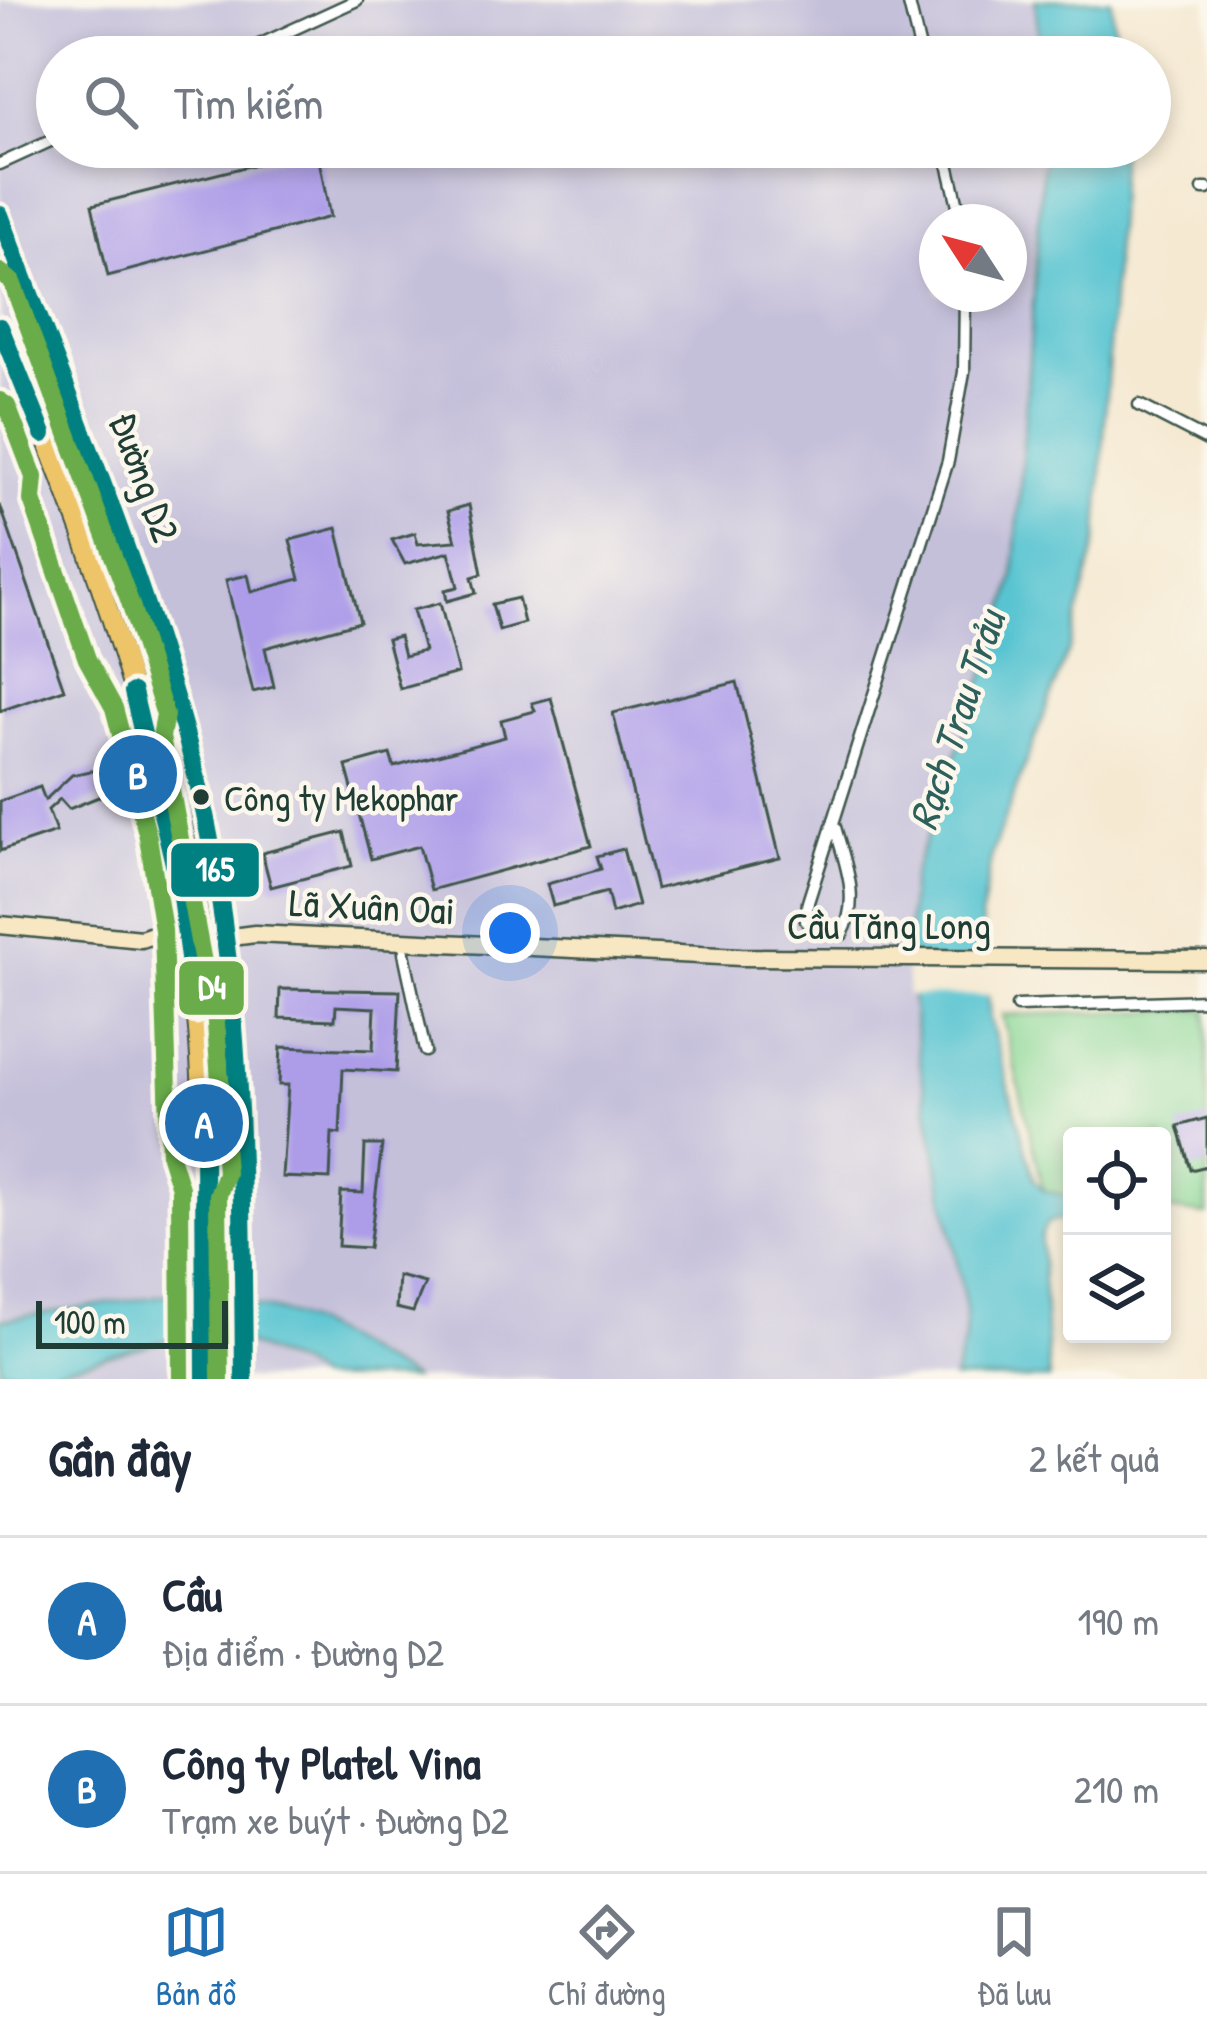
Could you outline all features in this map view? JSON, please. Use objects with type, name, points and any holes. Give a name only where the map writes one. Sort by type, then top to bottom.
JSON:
[{"type":"main road","name":"Đường D2","points":[[0,215],[144,602],[184,733],[229,969],[242,1195],[244,1379]]},
{"type":"main road","name":"Đường D2","points":[[0,327],[59,476],[150,748],[192,971],[204,1184],[205,1379]]},
{"type":"main road","name":"Đường D2","points":[[0,351],[12,380],[27,390]]},
{"type":"main road","points":[[0,925],[141,938],[161,932],[224,938]]},
{"type":"main road","name":"Cầu Tăng Long","points":[[224,938],[255,934],[741,957],[1207,960]]},
{"type":"street","points":[[279,36],[357,0]]},
{"type":"street","points":[[908,0],[917,36]]},
{"type":"street","points":[[0,164],[36,148]]},
{"type":"street","points":[[949,168],[958,204]]},
{"type":"street","points":[[836,827],[852,916],[842,934],[817,933],[806,921],[817,870],[836,827],[948,461],[964,372],[965,312]]},
{"type":"street","points":[[1139,405],[1207,440]]},
{"type":"street","points":[[404,952],[425,1051]]},
{"type":"street","points":[[1017,1006],[1207,1000]]},
{"type":"shaded area","points":[[0,0],[1035,0],[1039,36],[36,36],[36,168],[1043,168],[1014,576],[1002,626],[912,877],[909,900],[915,1010],[966,1310],[968,1379],[0,1379]]},
{"type":"green space","points":[[1207,1010],[1207,1215],[1171,1210],[1171,1127],[1063,1127],[1063,1195],[1044,1191],[1002,1015]]},
{"type":"water","points":[[1035,0],[1111,0],[1115,36],[1039,36]]},
{"type":"water","points":[[1043,168],[1120,168],[1098,537],[1069,648],[992,853],[981,916],[990,1019],[1034,1178],[1044,1191],[1063,1195],[1063,1219],[1047,1223],[1041,1237],[1049,1379],[953,1379],[965,1341],[966,1310],[916,1035],[909,926],[912,877],[1002,626],[1014,576]]},
{"type":"water","points":[[172,1294],[291,1315],[414,1379],[317,1379],[299,1366],[238,1340],[175,1338],[46,1372],[0,1369],[0,1320]]},
{"type":"pier","points":[[991,967],[994,995],[908,996],[906,968]]},
{"type":"building","points":[[241,168],[321,168],[330,217],[108,276],[92,205]]},
{"type":"building","points":[[0,505],[64,689],[0,711]]},
{"type":"building","points":[[469,505],[482,574],[472,577],[476,593],[447,601],[445,590],[458,587],[449,552],[405,564],[392,540],[415,533],[418,544],[456,541],[448,511]]},
{"type":"building","points":[[337,528],[360,622],[265,648],[274,687],[253,692],[226,580],[248,575],[252,592],[300,579],[290,540]]},
{"type":"building","points":[[518,598],[524,623],[499,630],[492,604]]},
{"type":"building","points":[[440,603],[458,673],[400,689],[387,639],[399,636],[404,656],[424,651],[413,610]]},
{"type":"building","points":[[737,682],[780,858],[656,889],[613,713]]},
{"type":"building","points":[[551,698],[591,846],[431,890],[419,846],[371,859],[346,766],[390,754],[394,767],[505,737],[501,720],[535,711],[532,703]]},
{"type":"building","points":[[95,770],[101,796],[69,809],[60,799],[48,810],[56,832],[0,851],[0,801],[40,787],[45,800],[72,775]]},
{"type":"building","points":[[344,832],[352,866],[271,887],[262,853]]},
{"type":"building","points":[[623,849],[638,905],[612,913],[607,892],[553,906],[547,884],[601,869],[597,856]]},
{"type":"building","points":[[280,989],[400,991],[396,1072],[343,1069],[340,1134],[332,1133],[330,1179],[282,1177],[288,1085],[279,1085],[281,1047],[373,1050],[375,1008],[336,1006],[335,1020],[279,1018]]},
{"type":"building","points":[[1207,1118],[1207,1166],[1191,1170],[1178,1126]]},
{"type":"building","points":[[365,1145],[382,1145],[369,1248],[338,1246],[341,1192],[363,1193]]},
{"type":"building","points":[[398,1276],[425,1283],[413,1312],[396,1308]]},
{"type":"transit line","name":"165","points":[[0,215],[150,618],[208,831],[231,987],[237,1065],[244,1379]]},
{"type":"transit line","name":"D4","points":[[0,272],[12,282],[130,602],[165,715],[161,737],[205,973],[214,993],[226,1173],[218,1195],[220,1379]]},
{"type":"transit line","name":"165","points":[[0,327],[43,434]]},
{"type":"transit line","name":"D4","points":[[0,401],[7,406],[34,477],[32,500],[87,659],[114,708],[148,837],[163,930],[170,1156],[180,1188],[181,1379]]},
{"type":"transit line","name":"165","points":[[133,692],[180,889],[196,1012]]},
{"type":"transit line","name":"165","points":[[204,1141],[205,1379]]},
{"type":"place","name":"Công ty Platel Vina","points":[[138,774]]},
{"type":"place","name":"Công ty Mekophar","points":[[201,797]]},
{"type":"place","name":"Cầu","points":[[204,1123]]},
{"type":"water label","name":"Rạch Trau Trảu","points":[[956,720]]}]
